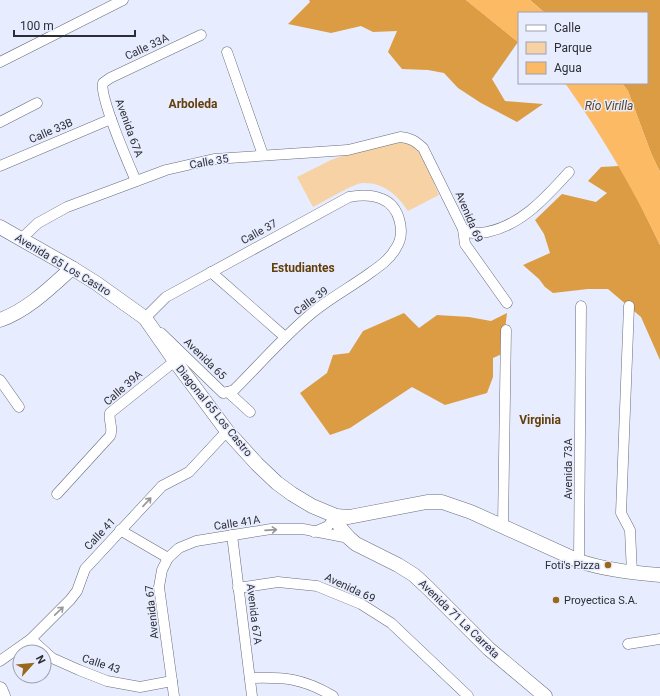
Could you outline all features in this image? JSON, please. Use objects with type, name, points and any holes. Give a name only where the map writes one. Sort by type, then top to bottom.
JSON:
[{"type":"main road","name":"Avenida 65 Los Castro","points":[[0,227],[96,283],[145,318]]},
{"type":"main road","points":[[0,320],[28,305],[72,268]]},
{"type":"main road","name":"Diagonal 65 Los Castro","points":[[145,318],[175,361],[228,431],[257,464],[277,483],[292,494],[312,506],[336,516]]},
{"type":"main road","points":[[336,516],[349,517],[427,502],[442,502],[471,512],[579,561],[594,566],[632,573],[660,575]]},
{"type":"main road","name":"Avenida 71 La Carreta","points":[[336,516],[341,529],[349,538],[356,544],[398,565],[414,576],[489,649],[545,696]]},
{"type":"main road","points":[[0,689],[3,696]]},
{"type":"street","points":[[0,62],[109,3],[123,0]]},
{"type":"street","name":"Calle 33A","points":[[103,83],[110,78],[201,35]]},
{"type":"street","points":[[227,52],[263,155]]},
{"type":"street","name":"Avenida 67A","points":[[103,83],[102,90],[136,181]]},
{"type":"street","points":[[0,122],[37,103]]},
{"type":"street","name":"Calle 33B","points":[[0,166],[112,119]]},
{"type":"street","name":"Calle 35","points":[[21,239],[38,223],[67,207],[166,170],[214,160],[263,155],[348,150],[400,137],[413,139]]},
{"type":"street","name":"Avenida 69","points":[[413,139],[423,148],[464,229],[465,244],[507,303]]},
{"type":"street","points":[[464,229],[468,232],[476,234],[509,225],[533,209],[570,172]]},
{"type":"street","name":"Calle 37","points":[[145,318],[166,298],[349,197],[366,195],[383,199],[392,206]]},
{"type":"street","name":"Calle 39","points":[[228,392],[234,390],[285,337],[313,312],[384,262],[397,248],[402,232],[398,216],[392,206]]},
{"type":"street","points":[[211,272],[285,337]]},
{"type":"street","name":"Avenida 73A","points":[[579,561],[581,306]]},
{"type":"street","points":[[629,306],[621,513],[630,530],[632,573]]},
{"type":"street","name":"Avenida 65","points":[[145,318],[223,393],[228,392],[250,412]]},
{"type":"street","points":[[503,526],[506,330]]},
{"type":"street","name":"Calle 39A","points":[[57,494],[110,436],[112,432],[109,417],[110,413],[175,361]]},
{"type":"street","points":[[0,380],[19,407]]},
{"type":"street","name":"Calle 41","points":[[0,661],[31,638],[70,600],[76,591],[85,569],[162,486],[189,472],[228,431]]},
{"type":"street","points":[[314,532],[328,526],[336,516]]},
{"type":"street","name":"Calle 41A","points":[[168,558],[179,548],[196,541],[271,530],[303,529],[349,538]]},
{"type":"street","points":[[120,530],[168,558]]},
{"type":"street","name":"Avenida 67A","points":[[232,535],[252,696]]},
{"type":"street","name":"Avenida 67","points":[[168,558],[162,570],[159,587],[174,696]]},
{"type":"street","name":"Avenida 69","points":[[238,588],[278,582],[317,586],[361,604],[391,623],[468,696]]},
{"type":"street","name":"Calle 43","points":[[31,638],[52,658],[107,681],[140,687],[172,681]]},
{"type":"street","points":[[628,644],[660,639]]},
{"type":"street","points":[[250,678],[272,677],[292,679],[307,683],[333,696]]},
{"type":"green space","points":[[400,141],[412,145],[418,151],[439,195],[408,211],[395,195],[383,187],[370,183],[363,183],[346,189],[313,207],[297,177],[331,160],[361,149]]},
{"type":"shaded area","points":[[309,0],[466,0],[518,42],[492,79],[505,101],[543,104],[517,122],[481,103],[458,88],[444,73],[428,70],[402,69],[388,52],[397,31],[373,32],[361,26],[331,33],[288,24],[310,2]]},
{"type":"shaded area","points":[[530,0],[660,0],[660,172],[651,153],[628,91],[623,84],[648,84],[648,12],[544,12]]},
{"type":"shaded area","points":[[619,166],[638,200],[660,245],[660,360],[641,317],[608,289],[588,289],[553,293],[523,265],[550,253],[544,234],[535,220],[562,194],[596,202],[607,193],[588,181],[601,167]]},
{"type":"shaded area","points":[[404,313],[419,328],[437,315],[469,317],[491,321],[507,313],[502,354],[493,358],[493,377],[487,393],[445,405],[412,387],[350,428],[330,435],[300,393],[327,373],[333,355],[349,353],[363,331]]},
{"type":"water","points":[[466,0],[530,0],[544,12],[518,12],[518,42]]},
{"type":"water","name":"Río Virilla","points":[[566,84],[623,84],[628,91],[651,153],[660,172],[660,245],[616,162]]},
{"type":"place","name":"Foti's Pizza","points":[[608,565]]},
{"type":"place","name":"Proyectica S.A.","points":[[556,600]]},
{"type":"district","name":"Arboleda","points":[[193,104]]},
{"type":"district","name":"Estudiantes","points":[[303,268]]},
{"type":"district","name":"Virginia","points":[[540,420]]}]
